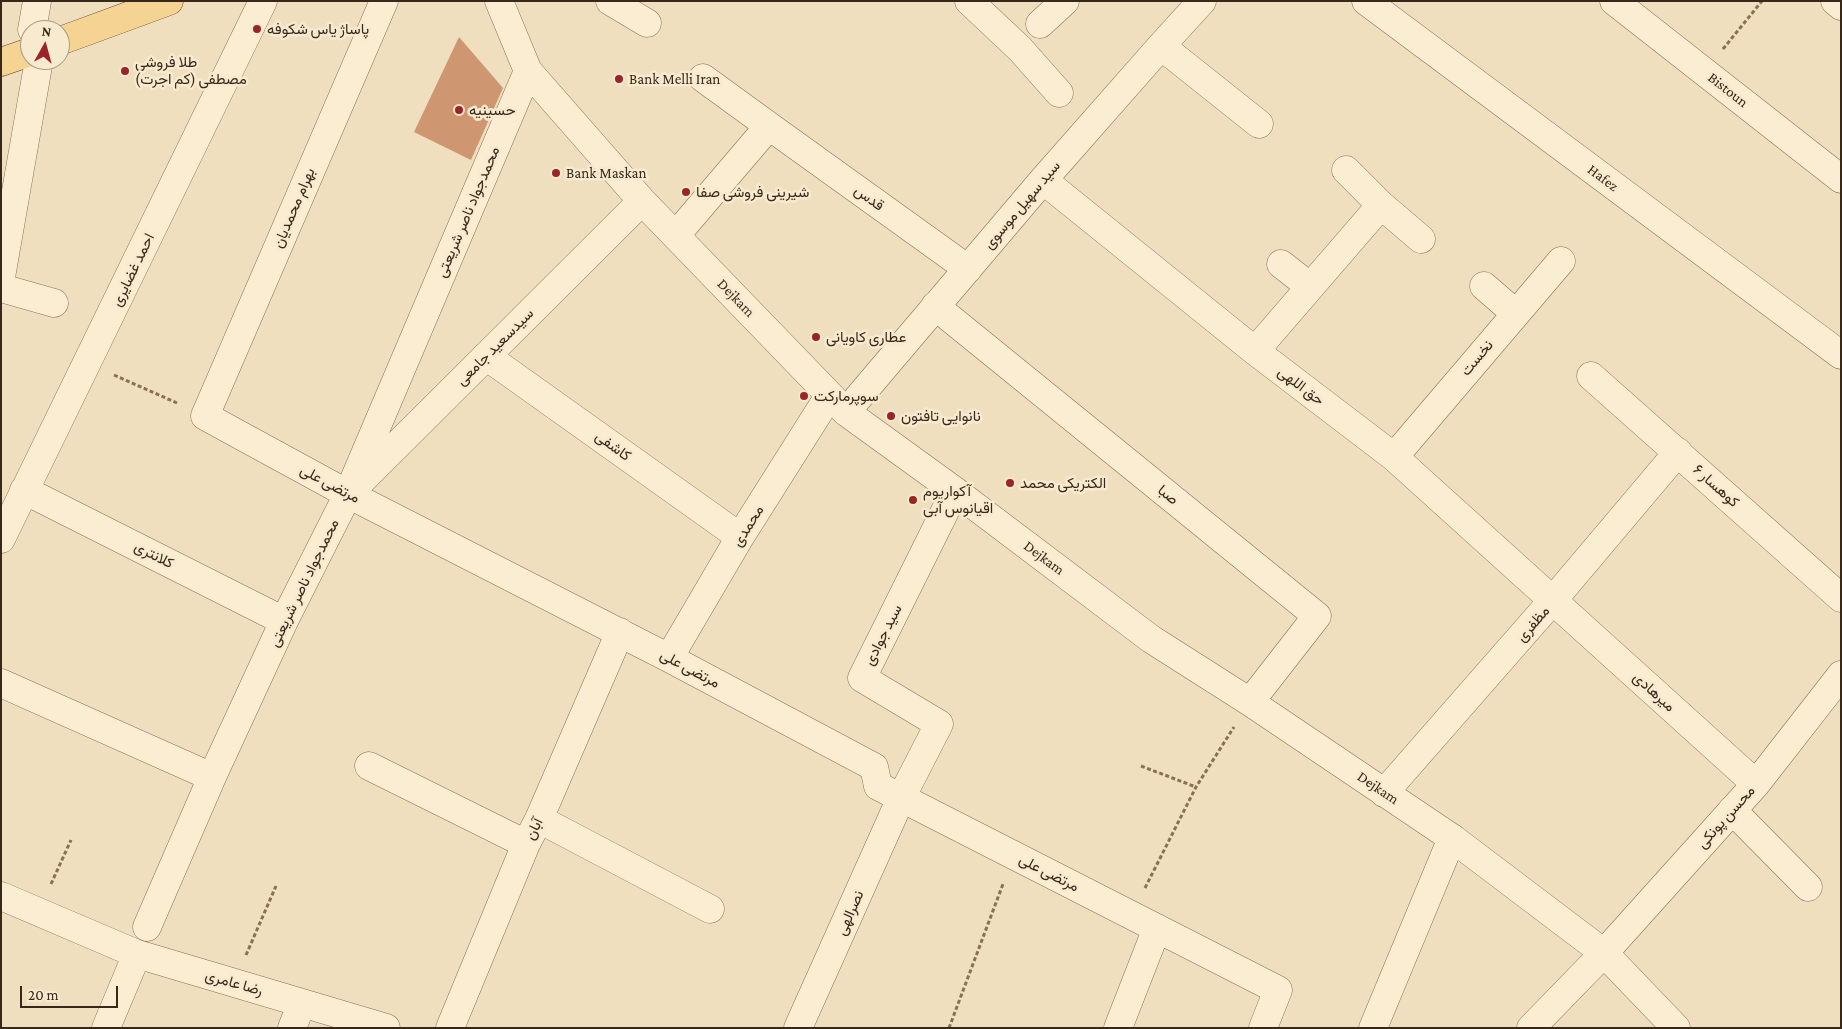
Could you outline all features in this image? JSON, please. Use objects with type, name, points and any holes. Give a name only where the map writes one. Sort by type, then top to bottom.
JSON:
[{"type":"main road","points":[[70,37],[169,1]]},
{"type":"main road","points":[[1,62],[20,53]]},
{"type":"street","points":[[35,20],[37,1]]},
{"type":"street","name":"احمد غضایری","points":[[1,538],[263,1]]},
{"type":"street","name":"بهرام محمدیان","points":[[204,416],[384,1]]},
{"type":"street","name":"Dejkam","points":[[499,1],[528,71],[642,201],[838,404],[1151,639],[1250,702],[1452,838],[1604,953],[1676,1028]]},
{"type":"street","points":[[610,1],[647,23]]},
{"type":"street","points":[[969,1],[1020,49],[1059,94]]},
{"type":"street","points":[[1040,24],[1065,1]]},
{"type":"street","name":"سید سهیل موسوی","points":[[838,404],[935,306],[1160,46],[1202,1]]},
{"type":"street","name":"Hafez","points":[[1366,1],[1841,356]]},
{"type":"street","name":"Bistoun","points":[[1614,1],[1841,179]]},
{"type":"street","points":[[1835,1],[1841,6]]},
{"type":"street","points":[[1160,46],[1259,124]]},
{"type":"street","points":[[1,277],[29,70]]},
{"type":"street","name":"محمدجواد ناصر شریعتی","points":[[147,928],[212,777],[284,621],[348,494],[528,71]]},
{"type":"street","name":"قدس","points":[[703,78],[968,269]]},
{"type":"street","points":[[676,235],[769,126]]},
{"type":"street","points":[[1346,170],[1381,205],[1421,238]]},
{"type":"street","name":"حق اللهی","points":[[1043,180],[1255,350],[1394,457],[1553,600]]},
{"type":"street","name":"سیدسعید جامعی","points":[[348,494],[642,201]]},
{"type":"street","points":[[1255,350],[1381,205]]},
{"type":"street","name":"نخست","points":[[1394,457],[1561,261]]},
{"type":"street","points":[[1280,264],[1309,286]]},
{"type":"street","points":[[1484,286],[1515,313]]},
{"type":"street","points":[[1,288],[54,303]]},
{"type":"street","name":"صبا","points":[[935,306],[1324,608],[1250,702]]},
{"type":"street","name":"کاشفی","points":[[486,356],[740,537]]},
{"type":"street","name":"کوهسار ۶","points":[[1591,376],[1841,598]]},
{"type":"street","name":"محمدی","points":[[669,658],[740,537],[838,404]]},
{"type":"street","name":"مرتضی علی","points":[[204,416],[348,494],[620,632],[874,768],[878,786],[1278,990],[1263,1028]]},
{"type":"street","name":"مظفری","points":[[1384,793],[1553,600],[1678,452]]},
{"type":"street","name":"کلانتری","points":[[24,490],[284,621]]},
{"type":"street","name":"سید جوادی","points":[[901,798],[939,724],[862,678],[955,491]]},
{"type":"street","name":"میرهادی","points":[[1553,600],[1756,784]]},
{"type":"street","name":"آبان","points":[[450,1028],[526,844],[539,819],[620,632]]},
{"type":"street","name":"محسن پونکی","points":[[1531,1028],[1604,953],[1756,784],[1841,675]]},
{"type":"street","points":[[1,683],[212,777]]},
{"type":"street","points":[[369,766],[526,844]]},
{"type":"street","name":"نصرالهی","points":[[798,1028],[901,798]]},
{"type":"street","points":[[1732,810],[1808,887]]},
{"type":"street","points":[[539,819],[710,909]]},
{"type":"street","points":[[1373,1028],[1452,838]]},
{"type":"street","name":"رضا عامری","points":[[1,896],[137,954],[386,1028]]},
{"type":"street","points":[[1118,1028],[1157,928]]},
{"type":"street","points":[[106,1028],[137,954]]},
{"type":"street","points":[[292,1028],[302,1003]]},
{"type":"path","points":[[1704,71],[1762,1]]},
{"type":"path","points":[[87,363],[204,416]]},
{"type":"path","points":[[1131,915],[1196,787],[1250,702]]},
{"type":"path","points":[[1141,766],[1196,787]]},
{"type":"path","points":[[39,912],[71,840]]},
{"type":"path","points":[[950,1028],[1014,856]]},
{"type":"path","points":[[234,983],[276,886]]},
{"type":"building","name":"حسینیه","points":[[459,37],[503,88],[471,160],[414,132]]},
{"type":"place","name":"پاساژ یاس شکوفه","points":[[257,29]]},
{"type":"place","name":"طلا فروشی مصطفی (کم اجرت)","points":[[125,71]]},
{"type":"place","name":"Bank Melli Iran","points":[[619,79]]},
{"type":"place","name":"حسینیه","points":[[459,110]]},
{"type":"place","name":"Bank Maskan","points":[[556,173]]},
{"type":"place","name":"شیرینی فروشی صفا","points":[[686,192]]},
{"type":"place","name":"عطاری کاویانی","points":[[816,337]]},
{"type":"place","name":"سوپرمارکت","points":[[804,396]]},
{"type":"place","name":"نانوایی تافتون","points":[[891,416]]},
{"type":"place","name":"الکتریکی محمد","points":[[1010,483]]},
{"type":"place","name":"آکواریوم اقیانوس آبی","points":[[913,500]]}]
